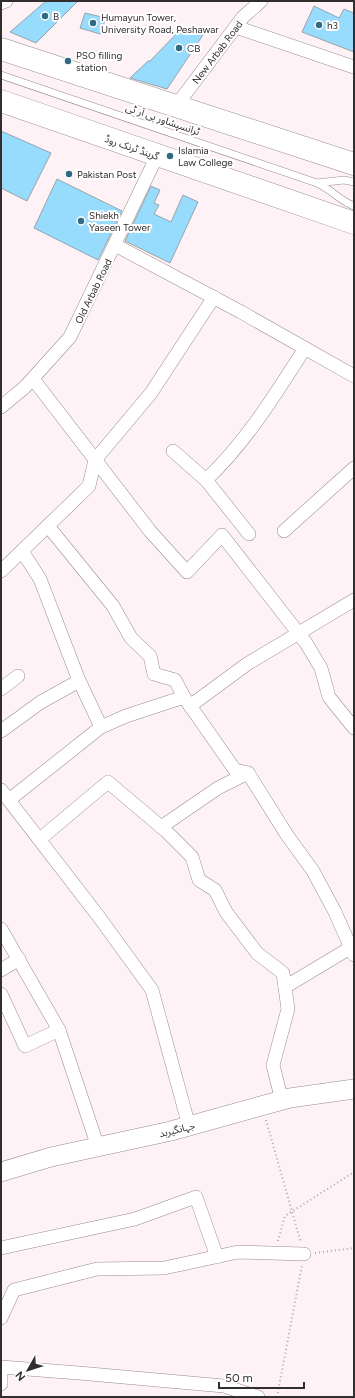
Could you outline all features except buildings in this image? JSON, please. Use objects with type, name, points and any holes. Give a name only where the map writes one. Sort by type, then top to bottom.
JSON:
[{"type":"highway","points":[[1,49],[354,164]]},
{"type":"highway","name":"گرینڈ ٹرنک روڈ","points":[[1,101],[157,156],[354,222]]},
{"type":"street","points":[[1,4],[6,1]]},
{"type":"street","name":"New Arbab Road","points":[[176,106],[243,17],[261,1]]},
{"type":"street","points":[[236,27],[354,67]]},
{"type":"street","name":"Old Arbab Road","points":[[1,407],[32,379],[70,337],[157,156]]},
{"type":"street","points":[[115,245],[354,376]]},
{"type":"street","points":[[1,571],[90,486],[95,460],[151,393],[214,298]]},
{"type":"street","points":[[206,480],[227,460],[242,442],[305,348]]},
{"type":"street","points":[[32,379],[150,531],[187,572],[222,535],[300,634],[321,668],[328,697],[354,728]]},
{"type":"street","points":[[173,451],[206,480],[249,534]]},
{"type":"street","points":[[284,531],[354,468]]},
{"type":"street","points":[[48,526],[113,606],[131,638],[150,656],[154,674],[175,680],[187,701],[235,770],[248,773],[287,836],[313,872],[335,912],[352,952],[285,986]]},
{"type":"street","points":[[22,551],[40,579],[79,681],[101,727]]},
{"type":"street","points":[[189,1126],[152,990],[40,839],[5,795],[101,727],[126,716],[187,701],[354,600]]},
{"type":"street","points":[[1,689],[18,676]]},
{"type":"street","points":[[1,731],[41,702],[79,681]]},
{"type":"street","points":[[161,827],[218,788],[248,773]]},
{"type":"street","points":[[40,839],[108,782],[161,827],[192,857],[199,880],[215,890],[226,912],[257,953],[283,973],[288,1009],[273,1065],[282,1101]]},
{"type":"street","points":[[1,929],[59,1030],[98,1147]]},
{"type":"street","points":[[1,970],[19,959]]},
{"type":"street","points":[[1,994],[5,1012],[25,1046],[59,1030]]},
{"type":"street","name":"جہانگیربد","points":[[1,1172],[51,1157],[189,1126],[282,1101],[354,1089]]},
{"type":"street","points":[[1,1248],[135,1219],[196,1197],[217,1257]]},
{"type":"street","points":[[1,1318],[14,1290],[97,1270],[164,1268],[238,1252],[304,1254]]},
{"type":"street","points":[[1,1384],[1,1368],[79,1372],[258,1397]]},
{"type":"lane","name":"ٹرانسپشاور بی آر ٹی","points":[[1,75],[317,183],[325,187],[346,203],[354,206]]},
{"type":"lane","name":"ٹرانسپشاور بی آر ٹی","points":[[317,183],[344,180],[354,182]]},
{"type":"path","points":[[262,1106],[304,1254],[277,1397]]},
{"type":"path","points":[[275,1252],[285,1216],[354,1172]]},
{"type":"path","points":[[304,1254],[354,1248]]},
{"type":"place","name":"B","points":[[45,16]]},
{"type":"place","name":"Humayun Tower, University Road, Peshawar","points":[[93,23]]},
{"type":"place","name":"h3","points":[[319,25]]},
{"type":"place","name":"CB","points":[[179,48]]},
{"type":"place","name":"PSO filling station","points":[[68,61]]},
{"type":"place","name":"Islamia Law College","points":[[170,156]]},
{"type":"place","name":"Pakistan Post","points":[[69,174]]},
{"type":"place","name":"Shiekh Yaseen Tower","points":[[81,221]]}]
